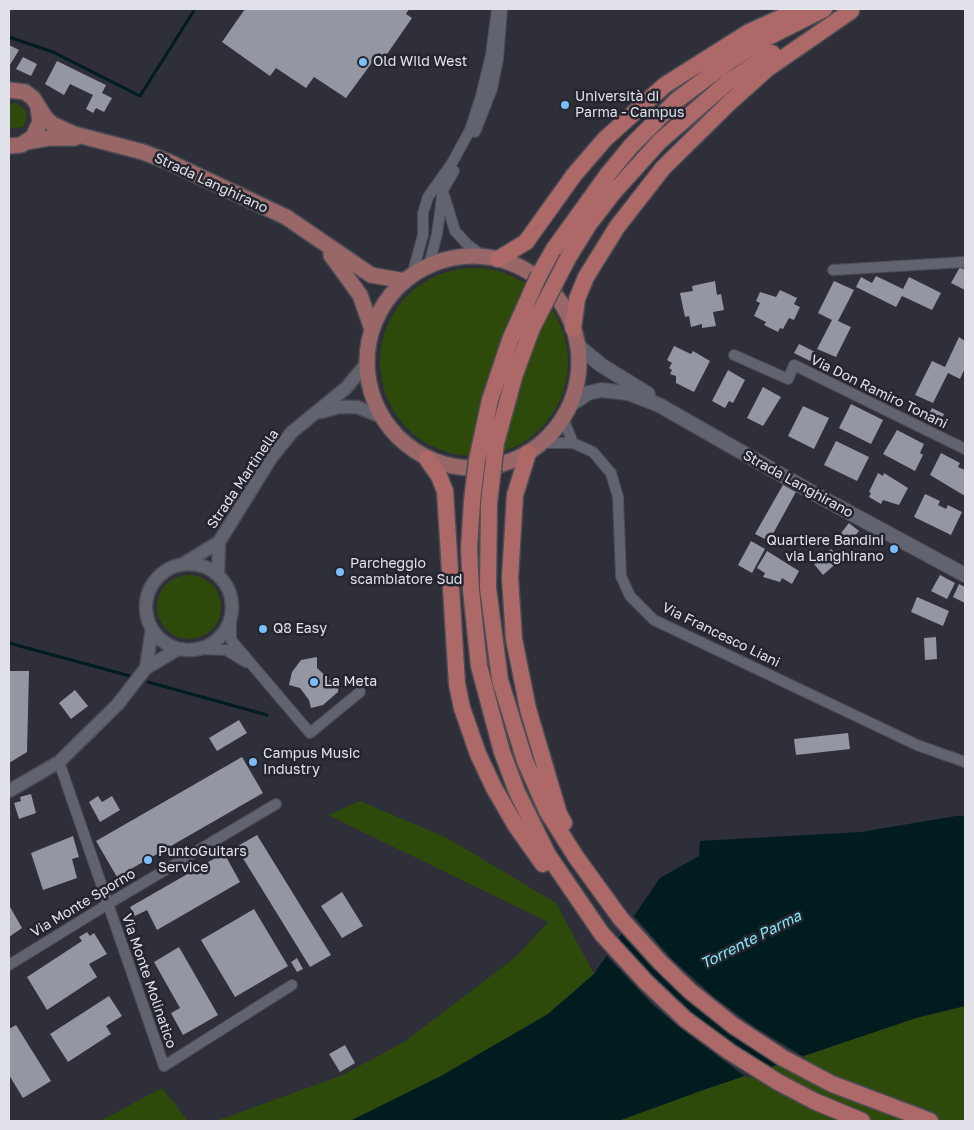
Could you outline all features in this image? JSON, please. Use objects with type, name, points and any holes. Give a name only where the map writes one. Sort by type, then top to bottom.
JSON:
[{"type":"highway","points":[[491,258],[526,242],[580,168],[612,134],[665,85],[749,32],[800,9]]},
{"type":"highway","points":[[824,9],[768,37],[728,62],[677,100],[632,146],[608,174],[561,253],[515,374],[496,443],[489,503],[488,588],[500,680],[525,761],[547,811],[621,919],[669,972],[734,1026],[807,1071],[879,1103],[930,1121]]},
{"type":"highway","points":[[853,10],[788,43],[728,82],[681,120],[613,193],[589,224],[540,275],[510,340],[490,400],[477,460],[469,549],[479,666],[489,710],[502,752],[533,827],[548,855],[584,910],[602,934],[666,1002],[719,1045],[795,1092],[862,1121]]},
{"type":"highway","points":[[573,328],[577,299],[586,277],[617,227],[663,168],[728,104],[767,69],[853,10]]},
{"type":"highway","points":[[528,453],[515,495],[510,578],[514,639],[528,709],[559,814],[608,902]]},
{"type":"highway","points":[[427,459],[439,476],[445,492],[457,684],[466,718],[494,788],[516,826],[566,896],[584,910]]},
{"type":"main road","name":"Strada Langhirano","points":[[11,88],[25,92],[52,124],[74,134],[168,162],[286,217],[352,264],[371,275],[408,278]]},
{"type":"main road","name":"Strada Langhirano","points":[[15,146],[38,130],[40,114],[38,106]]},
{"type":"main road","name":"Strada Langhirano","points":[[15,146],[61,137],[100,141]]},
{"type":"main road","name":"Strada Langhirano","points":[[316,237],[360,295],[372,329]]},
{"type":"main road","name":"Strada Langhirano","points":[[566,412],[578,376],[577,345],[573,328],[557,297],[544,284],[523,269],[491,258],[456,257],[429,265],[408,278],[385,303],[372,329],[366,364],[368,383],[382,417],[404,443],[427,459],[452,467],[478,469],[504,464],[528,453],[542,443],[566,412],[588,393],[601,390],[628,393],[659,405],[822,498],[965,575]]},
{"type":"main road","name":"Strada Langhirano","points":[[577,345],[601,365],[646,393],[659,405]]},
{"type":"street","points":[[429,265],[438,234],[443,190],[483,115],[498,59],[502,11]]},
{"type":"street","points":[[408,278],[423,235],[423,213],[428,197],[452,163],[470,130],[482,96],[502,11]]},
{"type":"street","points":[[443,190],[455,231],[467,244],[491,258]]},
{"type":"street","points":[[833,270],[965,262]]},
{"type":"street","name":"Via Don Ramiro Tonani","points":[[734,355],[788,379],[794,365],[965,449]]},
{"type":"street","name":"Strada Martinella","points":[[146,668],[152,629],[147,616],[147,602],[151,589],[159,577],[219,542],[271,458],[292,432],[346,388],[366,364]]},
{"type":"street","name":"Strada Martinella","points":[[316,414],[339,407],[357,407],[382,417]]},
{"type":"street","points":[[566,412],[574,443]]},
{"type":"street","name":"Via Francesco Liani","points":[[542,443],[574,443],[593,452],[611,473],[618,498],[621,576],[630,596],[654,620],[917,745],[965,762]]},
{"type":"street","name":"Strada Martinella","points":[[218,575],[219,542]]},
{"type":"street","points":[[183,564],[202,566],[218,575],[230,594],[231,640],[310,733],[360,692]]},
{"type":"street","points":[[199,649],[220,638],[231,617]]},
{"type":"street","points":[[152,629],[168,644],[178,649],[226,650],[252,665]]},
{"type":"street","name":"Strada Martinella","points":[[9,791],[59,762],[118,704],[146,668],[178,649]]},
{"type":"street","name":"Via Monte Molinatico","points":[[59,762],[164,1066],[292,985]]},
{"type":"street","name":"Via Monte Sporno","points":[[9,966],[108,904],[276,804]]},
{"type":"green space","points":[[16,103],[26,111],[27,119],[23,127],[10,129],[9,104]]},
{"type":"green space","points":[[474,268],[510,275],[526,284],[540,296],[552,310],[561,326],[568,362],[561,398],[552,414],[540,428],[526,440],[510,449],[474,456],[438,449],[422,440],[408,428],[396,414],[387,398],[380,362],[387,326],[396,310],[408,296],[422,284],[438,275]]},
{"type":"green space","points":[[189,575],[201,578],[212,584],[218,595],[221,607],[218,619],[212,630],[201,636],[189,639],[177,636],[166,630],[160,619],[157,607],[160,595],[166,584],[177,578]]},
{"type":"green space","points":[[360,801],[447,838],[556,903],[594,974],[548,1014],[441,1076],[350,1121],[216,1121],[343,1075],[404,1042],[517,956],[548,922],[328,815]]},
{"type":"green space","points":[[965,1006],[965,1121],[618,1121],[916,1018]]},
{"type":"green space","points":[[162,1088],[188,1121],[100,1121]]},
{"type":"water","name":"Torrente Parma","points":[[965,816],[965,1006],[916,1018],[618,1121],[350,1121],[441,1076],[548,1014],[594,974],[660,878],[699,856],[700,841],[861,832]]},
{"type":"pier","points":[[632,914],[671,958],[714,997],[756,1028],[806,1058],[782,1066],[735,1037],[697,1007],[662,975],[621,931]]},
{"type":"pier","points":[[616,938],[638,963],[691,1013],[730,1043],[771,1069],[747,1078],[679,1027],[652,1004],[605,954]]},
{"type":"building","points":[[245,9],[409,9],[406,14],[412,18],[385,57],[379,53],[346,98],[314,77],[306,88],[276,68],[270,76],[222,42]]},
{"type":"building","points":[[9,45],[19,50],[10,65],[9,65]]},
{"type":"building","points":[[23,57],[37,64],[31,76],[16,69]]},
{"type":"building","points":[[57,61],[106,85],[102,93],[112,98],[104,112],[96,108],[93,113],[86,109],[93,95],[70,84],[64,95],[45,84]]},
{"type":"building","points":[[960,267],[965,270],[965,290],[951,283]]},
{"type":"building","points":[[876,276],[903,289],[909,277],[941,293],[932,310],[902,296],[896,307],[856,287],[861,277],[872,283]]},
{"type":"building","points":[[715,281],[717,295],[721,294],[724,310],[713,312],[716,326],[702,328],[702,324],[691,327],[689,316],[685,317],[680,293],[693,291],[692,286]]},
{"type":"building","points":[[834,281],[854,290],[838,321],[851,327],[836,357],[817,349],[832,320],[818,313]]},
{"type":"building","points":[[780,290],[797,298],[794,304],[800,307],[794,320],[789,318],[783,329],[780,328],[778,332],[764,325],[766,322],[754,316],[760,303],[756,301],[760,292],[776,297]]},
{"type":"building","points":[[959,337],[965,341],[965,368],[960,379],[948,373],[933,403],[915,395],[932,361],[945,367]]},
{"type":"building","points":[[799,344],[815,352],[810,361],[794,353]]},
{"type":"building","points":[[674,346],[691,354],[693,351],[710,361],[694,392],[676,383],[676,376],[670,374],[672,370],[669,368],[672,363],[667,360]]},
{"type":"building","points":[[728,370],[745,380],[733,403],[729,401],[725,408],[712,401]]},
{"type":"building","points":[[763,387],[781,397],[763,426],[747,418]]},
{"type":"building","points":[[851,404],[883,420],[871,444],[839,428]]},
{"type":"building","points":[[803,406],[829,418],[814,449],[788,436]]},
{"type":"building","points":[[932,408],[944,414],[940,422],[928,416]]},
{"type":"building","points":[[897,430],[924,444],[920,453],[923,455],[915,471],[883,454]]},
{"type":"building","points":[[836,441],[869,457],[857,481],[824,465]]},
{"type":"building","points":[[941,453],[960,463],[958,467],[965,470],[965,496],[930,475]]},
{"type":"building","points":[[878,473],[883,476],[884,473],[908,488],[899,505],[883,500],[881,504],[869,497],[871,493],[869,492]]},
{"type":"building","points":[[784,483],[797,490],[769,541],[755,534]]},
{"type":"building","points":[[925,494],[940,501],[938,505],[946,509],[948,505],[962,512],[951,535],[914,517]]},
{"type":"building","points":[[849,523],[859,531],[847,545],[837,538]]},
{"type":"building","points":[[751,541],[765,549],[752,573],[738,565]]},
{"type":"building","points":[[831,549],[840,560],[823,575],[814,564]]},
{"type":"building","points":[[767,551],[799,571],[792,584],[782,578],[780,582],[763,577],[765,573],[757,568]]},
{"type":"building","points":[[940,575],[955,583],[947,599],[931,591]]},
{"type":"building","points":[[959,584],[965,587],[965,603],[953,597]]},
{"type":"building","points":[[917,597],[949,611],[943,626],[911,612]]},
{"type":"building","points":[[936,637],[937,659],[925,660],[924,638]]},
{"type":"building","points":[[317,657],[317,668],[331,681],[339,682],[338,692],[323,705],[311,708],[309,700],[300,688],[289,685],[292,672],[301,660]]},
{"type":"building","points":[[9,671],[29,671],[27,752],[9,763]]},
{"type":"building","points":[[75,690],[88,706],[71,719],[59,703]]},
{"type":"building","points":[[239,720],[247,733],[217,751],[209,738]]},
{"type":"building","points":[[848,733],[850,749],[796,755],[794,739]]},
{"type":"building","points":[[242,757],[263,793],[117,877],[96,841]]},
{"type":"building","points":[[31,794],[36,813],[19,819],[14,803],[21,801],[20,797]]},
{"type":"building","points":[[98,796],[102,802],[112,796],[120,810],[100,822],[89,802]]},
{"type":"building","points":[[257,835],[331,955],[310,967],[236,847]]},
{"type":"building","points":[[73,836],[79,857],[72,859],[77,878],[43,890],[31,853]]},
{"type":"building","points":[[224,853],[240,882],[157,930],[147,910],[135,916],[130,907]]},
{"type":"building","points":[[342,892],[363,926],[342,938],[321,906]]},
{"type":"building","points":[[9,905],[22,928],[9,937]]},
{"type":"building","points":[[254,909],[288,966],[235,997],[201,940]]},
{"type":"building","points":[[87,932],[90,936],[94,933],[107,954],[89,964],[97,977],[47,1010],[27,977],[82,941],[79,937]]},
{"type":"building","points":[[179,947],[218,1015],[183,1035],[171,1013],[180,1008],[154,962]]},
{"type":"building","points":[[297,958],[303,969],[297,972],[291,962]]},
{"type":"building","points":[[109,996],[122,1016],[106,1026],[111,1034],[68,1062],[50,1034]]},
{"type":"building","points":[[16,1025],[51,1081],[23,1098],[9,1075],[9,1029]]},
{"type":"building","points":[[345,1045],[355,1063],[340,1072],[329,1054]]},
{"type":"waterway","points":[[9,37],[53,52],[140,96],[195,9]]},
{"type":"waterway","points":[[9,643],[130,676]]},
{"type":"waterway","points":[[148,682],[267,715]]},
{"type":"place","name":"Old Wild West","points":[[363,62]]},
{"type":"place","name":"Università di Parma - Campus","points":[[565,105]]},
{"type":"place","name":"Quartiere Bandini via Langhirano","points":[[894,549]]},
{"type":"place","name":"Parcheggio scambiatore Sud","points":[[340,572]]},
{"type":"place","name":"Q8 Easy","points":[[263,629]]},
{"type":"place","name":"La Meta","points":[[314,682]]},
{"type":"place","name":"Campus Music Industry","points":[[253,762]]},
{"type":"place","name":"PuntoGuitars Service","points":[[148,860]]}]
